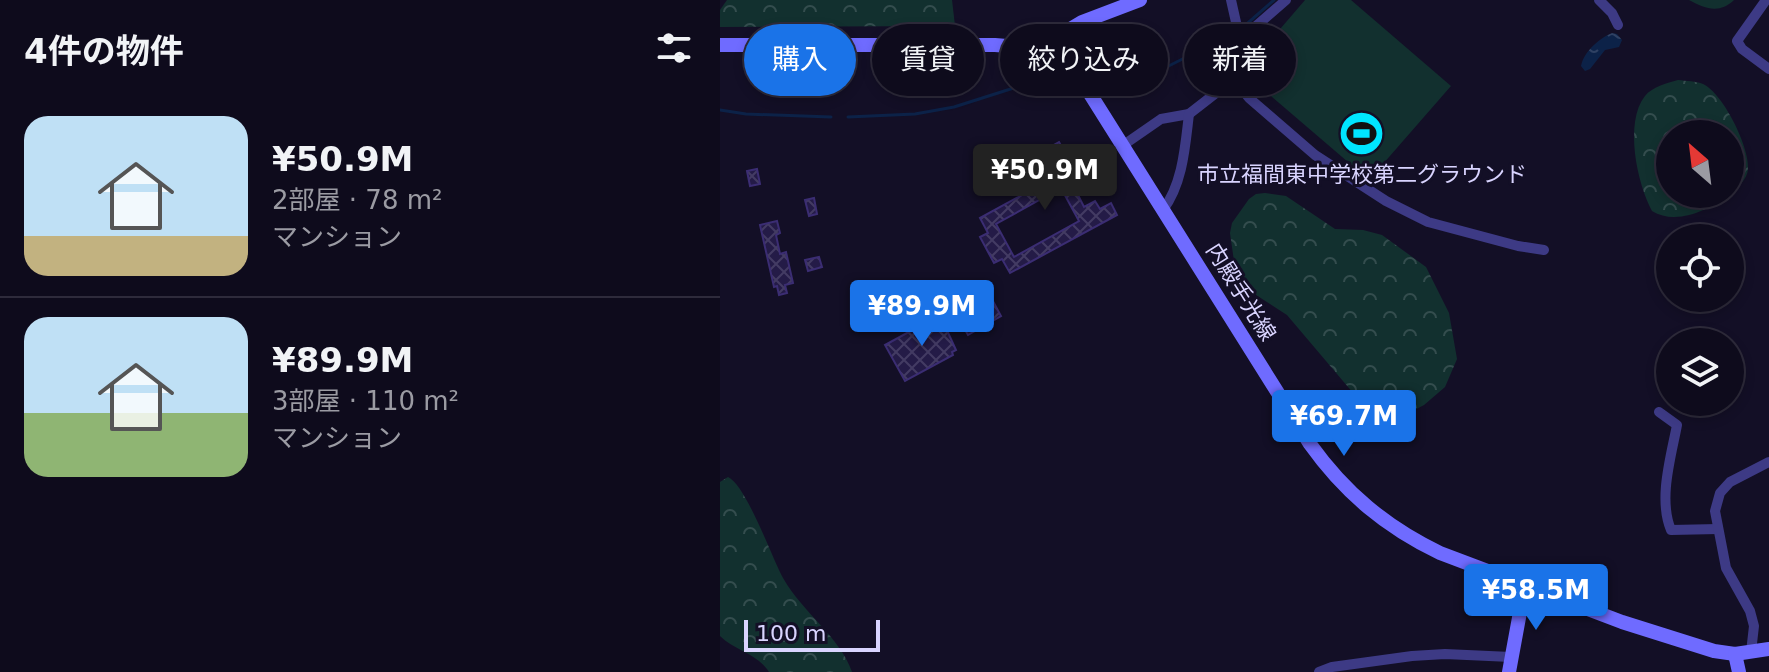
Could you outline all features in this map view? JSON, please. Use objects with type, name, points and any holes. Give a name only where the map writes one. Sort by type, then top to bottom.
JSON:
[{"type":"main road","points":[[1079,24],[1140,0]]},
{"type":"main road","name":"内殿手光線","points":[[720,45],[1000,45]]},
{"type":"main road","name":"内殿手光線","points":[[1092,96],[1310,444],[1339,482],[1368,510],[1420,543],[1622,622],[1714,651],[1735,654],[1769,649]]},
{"type":"main road","points":[[1510,664],[1525,585]]},
{"type":"main road","points":[[1735,654],[1739,672]]},
{"type":"street","points":[[1231,0],[1236,24]]},
{"type":"street","points":[[1258,24],[1286,0]]},
{"type":"street","points":[[1599,0],[1612,13],[1618,25]]},
{"type":"street","points":[[1766,0],[1737,41],[1742,49],[1769,69]]},
{"type":"street","points":[[1122,146],[1161,119],[1189,114],[1212,96]]},
{"type":"street","points":[[1247,96],[1315,155],[1386,201],[1428,222],[1544,250]]},
{"type":"street","points":[[1163,210],[1173,196],[1178,181],[1189,114]]},
{"type":"street","points":[[1665,416],[1677,425],[1667,495],[1671,530],[1718,529]]},
{"type":"street","points":[[1751,652],[1754,626],[1750,611],[1726,568],[1715,511],[1720,493],[1730,482],[1769,462]]},
{"type":"street","points":[[1319,672],[1332,667],[1445,654],[1510,664]]},
{"type":"green space","points":[[727,0],[952,0],[955,24],[856,26],[856,24],[744,24],[744,27],[720,27],[720,10]]},
{"type":"green space","name":"市立福間東中学校第二グラウンド","points":[[1305,0],[1351,0],[1451,86],[1369,180],[1271,96],[1296,96],[1296,24],[1284,24]]},
{"type":"green space","points":[[1689,0],[1734,0],[1712,9]]},
{"type":"green space","points":[[1678,80],[1703,84],[1719,98],[1732,120],[1656,120],[1656,208],[1708,208],[1671,217],[1652,211],[1638,170],[1634,137],[1635,121],[1645,96]]},
{"type":"green space","points":[[1744,145],[1748,169],[1744,180]]},
{"type":"green space","points":[[1265,193],[1286,196],[1335,229],[1363,230],[1382,235],[1426,267],[1449,313],[1457,359],[1445,387],[1424,405],[1403,416],[1391,418],[1365,407],[1287,315],[1253,293],[1234,261],[1230,233],[1232,223],[1249,199]]},
{"type":"green space","points":[[728,477],[743,493],[791,591],[839,647],[852,672],[769,672],[758,660],[720,636],[720,482]]},
{"type":"water","points":[[1612,33],[1622,40],[1619,47],[1605,50],[1585,71],[1581,66],[1588,51]]},
{"type":"water","points":[[1008,160],[1016,175],[986,191],[978,176]]},
{"type":"building","points":[[1059,142],[1067,156],[1072,150],[1075,153],[1083,149],[1099,176],[1075,189],[1084,207],[1095,201],[1100,209],[1111,203],[1117,215],[1010,273],[1002,259],[994,263],[980,237],[988,233],[980,218],[1055,177],[1048,163],[1037,169],[1030,158]],"holes":[[[1061,188],[1079,221],[1014,257],[996,224]]]},
{"type":"building","points":[[757,169],[760,184],[750,186],[747,171]]},
{"type":"building","points":[[814,198],[817,214],[809,216],[805,200]]},
{"type":"building","points":[[777,221],[780,254],[786,252],[793,283],[785,285],[787,293],[779,295],[777,286],[774,287],[760,225]]},
{"type":"building","points":[[819,257],[822,267],[808,271],[805,260]]},
{"type":"building","points":[[987,290],[1001,316],[968,335],[953,309]]},
{"type":"building","points":[[940,315],[956,350],[952,352],[953,355],[905,381],[885,345]]},
{"type":"waterway","points":[[1247,24],[1274,0]]},
{"type":"waterway","points":[[1168,66],[1184,58]]},
{"type":"waterway","points":[[848,117],[915,114],[954,107],[1000,92]]},
{"type":"waterway","points":[[720,110],[831,117]]},
{"type":"place","name":"市立福間東中学校第二グラウンド","points":[[1362,133]]}]
